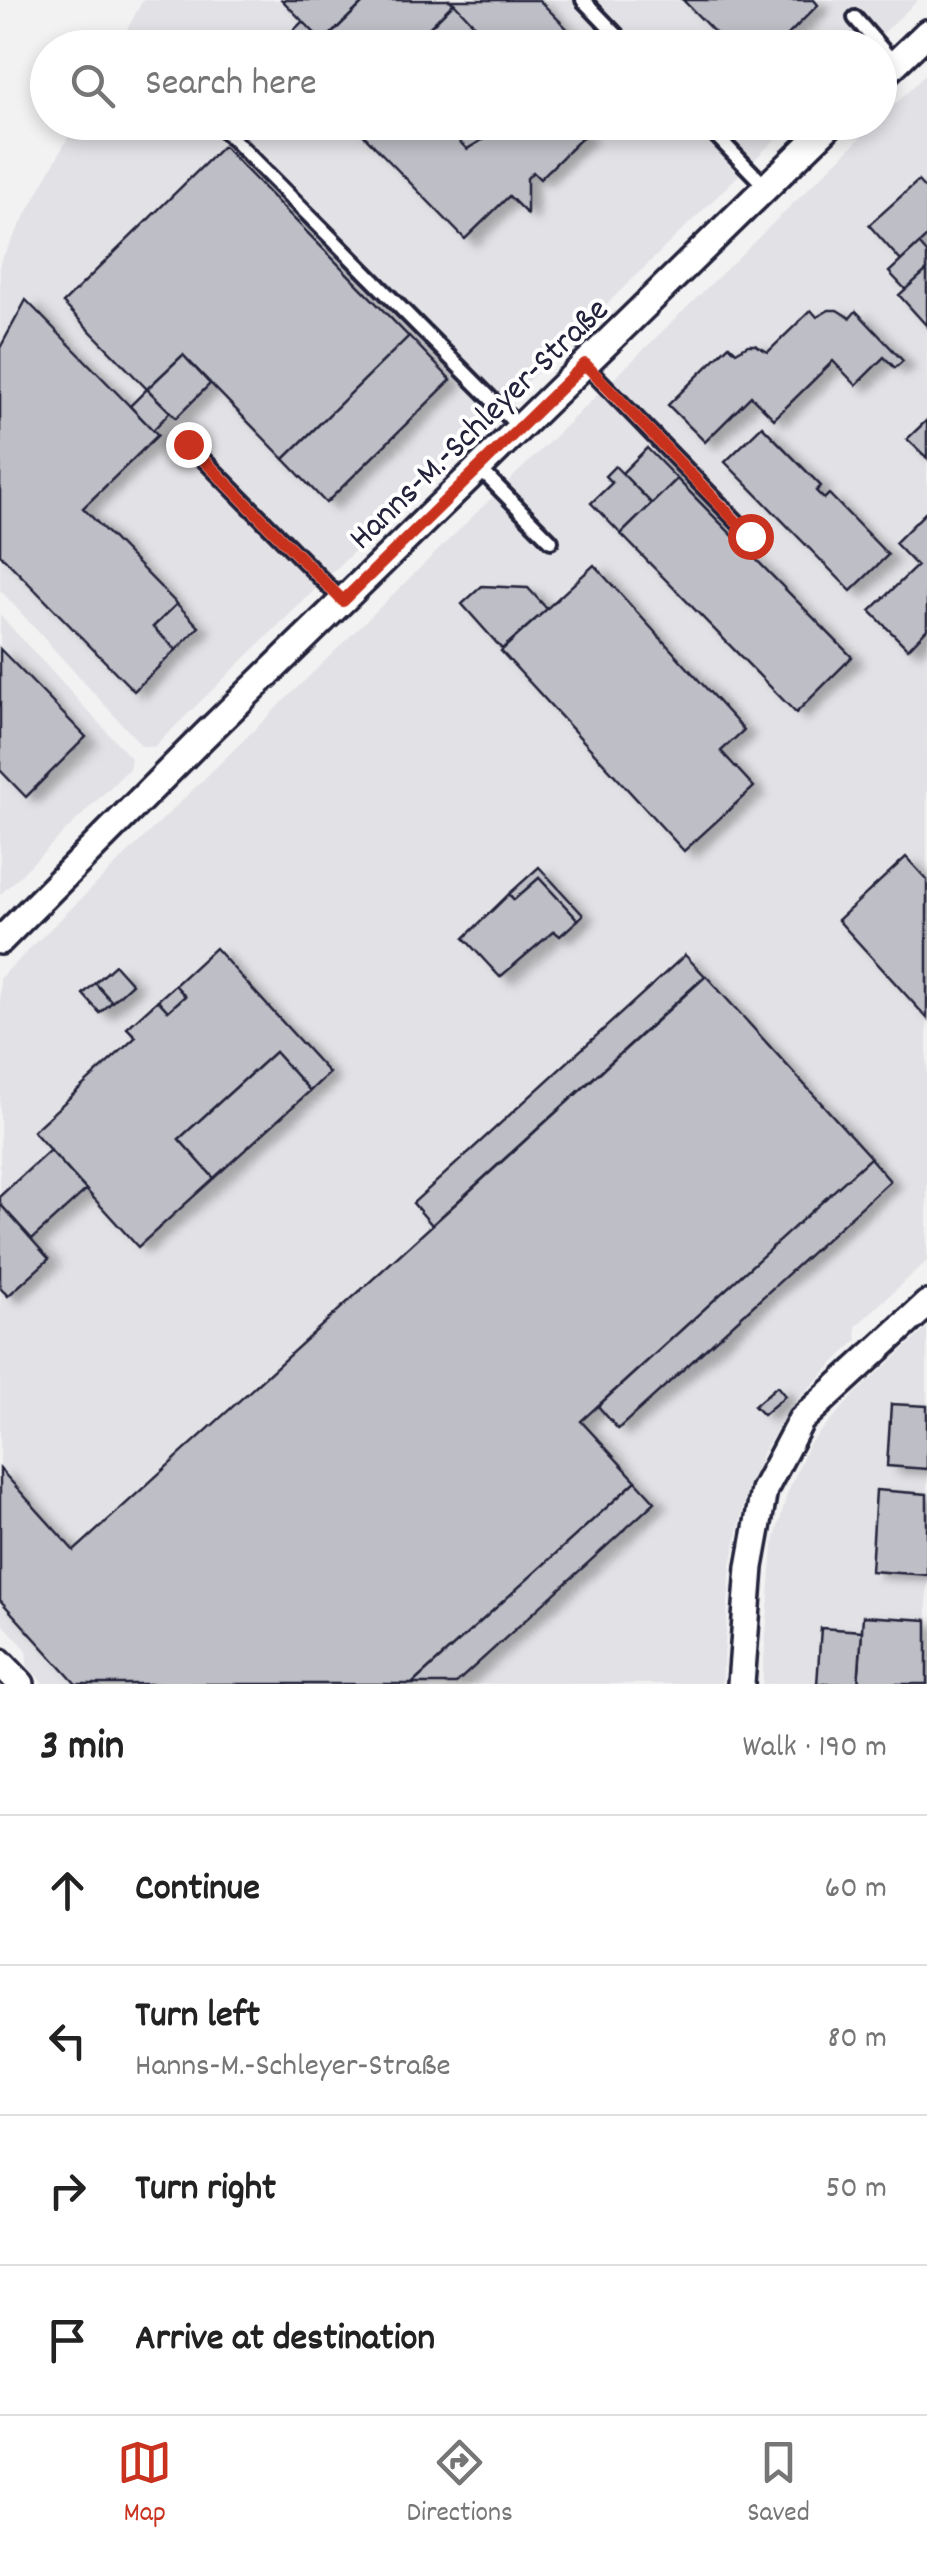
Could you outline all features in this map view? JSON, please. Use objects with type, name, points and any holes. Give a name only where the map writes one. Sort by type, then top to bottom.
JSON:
[{"type":"street","points":[[897,61],[927,34]]},
{"type":"street","name":"Hanns-M.-Schleyer-Straße","points":[[0,940],[815,140]]},
{"type":"street","points":[[740,1684],[750,1568],[764,1490],[802,1420],[927,1304]]},
{"type":"street","points":[[0,1662],[21,1684]]},
{"type":"lane","points":[[582,0],[611,30]]},
{"type":"lane","points":[[855,18],[862,30]]},
{"type":"lane","points":[[234,140],[520,428]]},
{"type":"lane","points":[[719,140],[766,188]]},
{"type":"lane","points":[[585,364],[750,536]]},
{"type":"lane","points":[[188,444],[343,601]]},
{"type":"lane","points":[[479,468],[551,541]]},
{"type":"shaded area","points":[[143,0],[918,0],[887,30],[127,30]]},
{"type":"shaded area","points":[[927,73],[927,1261],[856,1326],[857,1340],[793,1404],[762,1454],[743,1509],[731,1565],[722,1684],[44,1684],[27,1666],[27,1650],[0,1621],[0,978],[858,140],[897,140],[897,102]]},
{"type":"shaded area","points":[[67,140],[775,140],[154,747],[142,746],[0,590],[0,262]]},
{"type":"shaded area","points":[[0,615],[131,758],[129,769],[0,895]]},
{"type":"shaded area","points":[[927,1328],[927,1684],[762,1684],[773,1546],[786,1497],[808,1445],[858,1391]]},
{"type":"building","points":[[282,0],[366,0],[335,30],[311,30]]},
{"type":"building","points":[[366,0],[454,3],[427,30],[335,30]]},
{"type":"building","points":[[450,0],[539,0],[568,30],[479,30]]},
{"type":"building","points":[[683,0],[814,0],[818,5],[793,30],[712,30]]},
{"type":"building","points":[[454,3],[479,30],[427,30]]},
{"type":"building","points":[[303,21],[312,30],[294,30]]},
{"type":"building","points":[[369,140],[458,140],[467,149],[482,140],[580,140],[540,179],[533,172],[527,178],[527,214],[509,196],[465,239]]},
{"type":"building","points":[[458,140],[482,140],[467,149]]},
{"type":"building","points":[[223,146],[409,337],[284,459],[183,355],[147,389],[63,303]]},
{"type":"building","points":[[918,181],[927,191],[927,237],[901,261],[869,225]]},
{"type":"building","points":[[919,244],[927,253],[927,270],[906,290],[889,272]]},
{"type":"building","points":[[927,270],[927,326],[899,295]]},
{"type":"building","points":[[26,300],[158,435],[83,508],[177,604],[153,627],[176,650],[134,691],[0,554],[0,348]]},
{"type":"building","points":[[811,310],[817,317],[837,310],[850,318],[856,311],[903,361],[895,368],[884,357],[856,385],[833,361],[774,419],[751,396],[705,442],[668,405],[729,345],[736,352],[755,345],[768,352]]},
{"type":"building","points":[[409,336],[451,380],[326,503],[284,459]]},
{"type":"building","points":[[183,355],[210,384],[176,418],[147,389]]},
{"type":"building","points":[[147,389],[170,412],[153,430],[130,406]]},
{"type":"building","points":[[927,420],[927,458],[907,439]]},
{"type":"building","points":[[762,426],[821,486],[816,491],[824,499],[829,494],[888,555],[851,591],[725,462]]},
{"type":"building","points":[[647,448],[677,479],[652,504],[622,473]]},
{"type":"building","points":[[615,466],[652,504],[621,534],[591,503],[612,483],[605,476]]},
{"type":"building","points":[[677,479],[852,657],[796,713],[621,534]]},
{"type":"building","points":[[927,511],[927,629],[908,649],[870,611],[917,566],[895,543]]},
{"type":"building","points":[[594,565],[744,730],[721,751],[754,787],[684,851],[501,651]]},
{"type":"building","points":[[482,586],[528,588],[547,609],[502,649],[462,604]]},
{"type":"building","points":[[177,604],[199,627],[176,650],[153,627]]},
{"type":"building","points":[[0,649],[86,737],[26,797],[0,770]]},
{"type":"building","points":[[906,857],[927,880],[927,1018],[838,920]]},
{"type":"building","points":[[539,867],[583,915],[578,920],[539,878],[514,900],[509,894]]},
{"type":"building","points":[[539,878],[578,920],[560,936],[554,931],[500,977],[464,938],[509,894],[514,900]]},
{"type":"building","points":[[215,948],[329,1073],[310,1091],[275,1052],[179,1139],[214,1178],[138,1247],[33,1131],[136,1037],[127,1028],[158,1000],[168,1011],[185,996],[175,985]]},
{"type":"building","points":[[685,955],[705,976],[432,1225],[413,1203]]},
{"type":"building","points":[[115,965],[132,984],[112,1002],[95,983]]},
{"type":"building","points":[[706,976],[871,1158],[581,1421],[636,1481],[412,1684],[76,1684],[0,1600],[0,1469],[74,1551]]},
{"type":"building","points":[[95,983],[112,1002],[100,1013],[83,994]]},
{"type":"building","points":[[175,985],[185,996],[168,1011],[158,1000]]},
{"type":"building","points":[[275,1052],[310,1091],[214,1178],[179,1139]]},
{"type":"building","points":[[50,1150],[86,1190],[32,1239],[0,1204],[0,1196]]},
{"type":"building","points":[[870,1158],[890,1181],[618,1429],[598,1406]]},
{"type":"building","points":[[0,1204],[49,1259],[8,1296],[0,1288]]},
{"type":"building","points":[[777,1386],[785,1396],[763,1415],[754,1406]]},
{"type":"building","points":[[891,1404],[927,1406],[927,1469],[887,1466]]},
{"type":"building","points":[[636,1481],[655,1502],[455,1684],[412,1684]]},
{"type":"building","points":[[876,1490],[927,1494],[927,1575],[871,1571]]},
{"type":"building","points":[[863,1616],[927,1620],[927,1684],[858,1684]]},
{"type":"building","points":[[821,1628],[862,1631],[858,1684],[817,1684]]},
{"type":"route","points":[[188,444],[343,601],[585,364],[750,536]]}]
